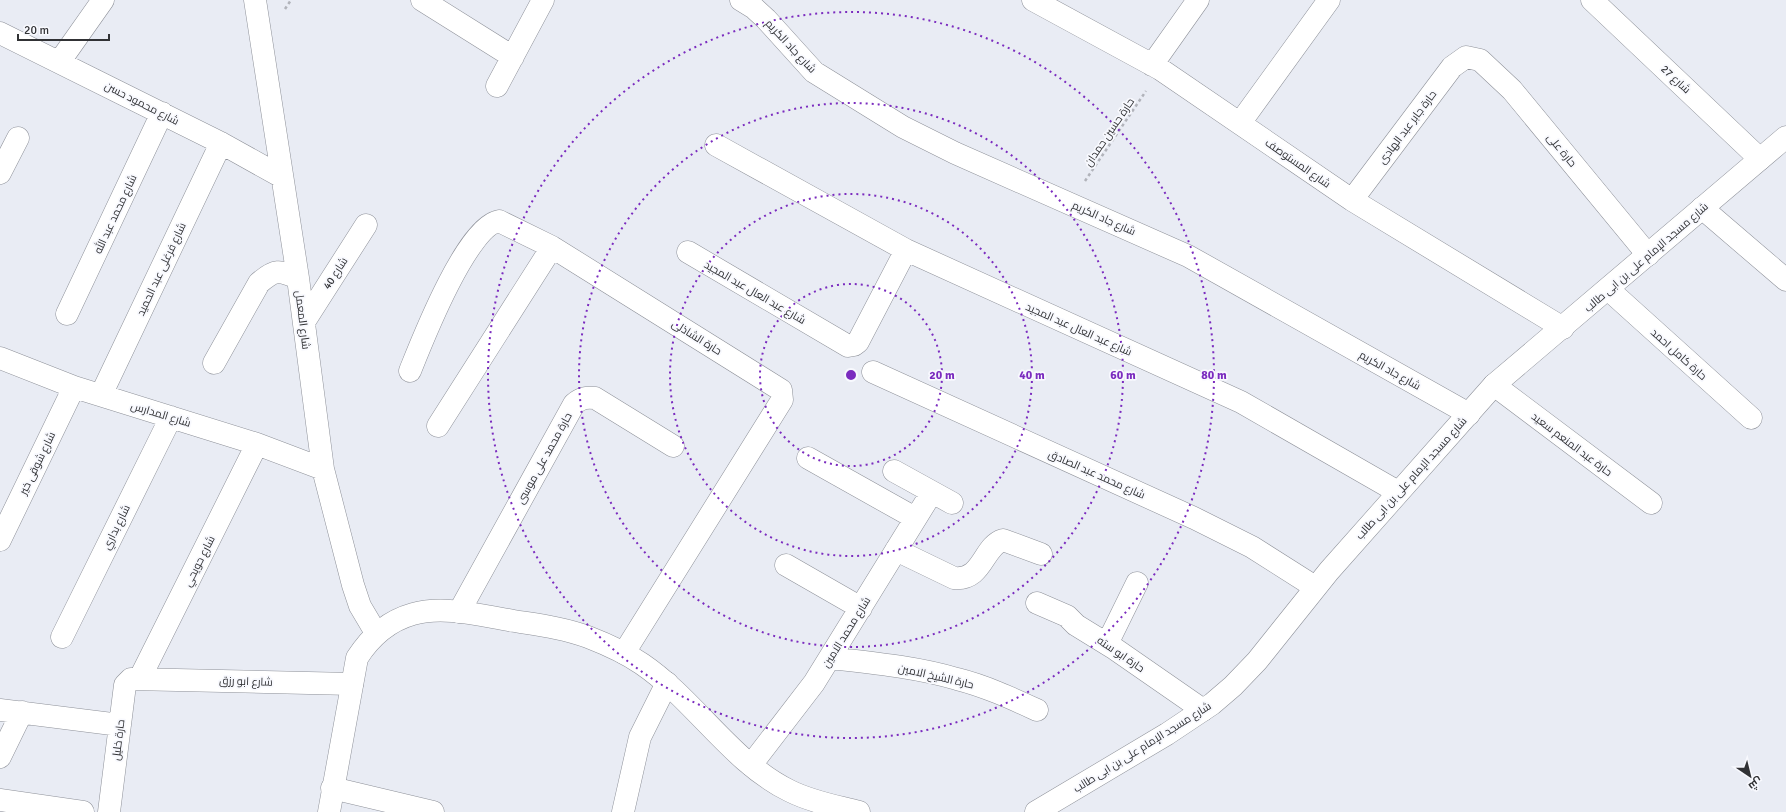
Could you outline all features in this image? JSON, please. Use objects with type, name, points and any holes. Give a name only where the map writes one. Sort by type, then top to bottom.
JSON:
[{"type":"street","points":[[60,61],[103,0]]},
{"type":"street","name":"شارع المعمل","points":[[255,0],[298,278],[323,469],[353,586],[360,606],[376,633]]},
{"type":"street","points":[[422,0],[513,57]]},
{"type":"street","points":[[497,86],[543,0]]},
{"type":"street","name":"شارع المستوصف","points":[[1033,0],[1156,67],[1352,200],[1563,328]]},
{"type":"street","points":[[1156,67],[1198,0]]},
{"type":"street","points":[[1240,123],[1329,0]]},
{"type":"street","name":"شارع 27","points":[[1592,0],[1760,159]]},
{"type":"street","name":"شارع جاد الكريم","points":[[747,4],[814,72],[824,80],[903,127],[948,150],[1188,256],[1469,414]]},
{"type":"street","name":"شارع محمود حسن","points":[[0,32],[221,143],[282,177]]},
{"type":"street","name":"حارة جابر عبد الهادى","points":[[1352,200],[1452,67],[1466,57]]},
{"type":"street","name":"حارة على","points":[[1466,57],[1480,60],[1512,90],[1648,255]]},
{"type":"street","name":"شارع محمد عبد الله","points":[[67,314],[162,113]]},
{"type":"street","name":"شارع مسجد الإمام على بن ابى طالب","points":[[1036,812],[1203,710],[1233,686],[1257,661],[1315,587],[1494,385],[1563,328],[1786,137]]},
{"type":"street","points":[[0,173],[18,138]]},
{"type":"street","name":"شارع فرغلى عبد الحميد","points":[[101,395],[221,143]]},
{"type":"street","name":"شارع عبد العال عبد المجيد","points":[[716,145],[906,250],[1241,402],[1398,492]]},
{"type":"street","points":[[1702,208],[1786,280]]},
{"type":"street","name":"حارة الشاذلى","points":[[410,371],[449,281],[486,227],[499,221],[552,247],[777,386],[783,396],[780,405],[624,653]]},
{"type":"street","name":"شارع 40","points":[[304,322],[366,225]]},
{"type":"street","points":[[438,426],[552,247]]},
{"type":"street","name":"شارع عبد العال عبد المجيد","points":[[688,252],[848,346],[854,345],[858,342],[906,250]]},
{"type":"street","points":[[214,363],[259,283],[269,274],[280,271],[298,278]]},
{"type":"street","name":"حارة كامل احمد","points":[[1608,289],[1751,418]]},
{"type":"street","name":"شارع المدارس","points":[[0,358],[74,387],[257,444],[323,469]]},
{"type":"street","name":"شارع محمد عبد الصادق","points":[[873,372],[1194,518],[1252,547],[1315,587]]},
{"type":"street","name":"حارة عبد المنعم سعيد","points":[[1494,385],[1651,503]]},
{"type":"street","name":"شارع شوقى خير","points":[[0,540],[74,387]]},
{"type":"street","name":"حارة محمد على موسى","points":[[459,612],[574,404],[579,400],[584,398],[595,398],[673,446]]},
{"type":"street","name":"شارع بداري","points":[[62,636],[171,417]]},
{"type":"street","name":"شارع حويحي","points":[[140,678],[257,444]]},
{"type":"street","points":[[808,458],[915,518]]},
{"type":"street","points":[[894,471],[952,502]]},
{"type":"street","name":"شارع محمد الامين","points":[[751,765],[814,683],[932,492]]},
{"type":"street","points":[[896,550],[959,579],[964,578],[974,572],[997,543],[1003,540],[1041,554]]},
{"type":"street","points":[[786,565],[861,608]]},
{"type":"street","points":[[1107,644],[1136,583]]},
{"type":"street","name":"حارة ابو سته","points":[[1037,603],[1060,612],[1076,625],[1107,644],[1203,710]]},
{"type":"street","points":[[329,812],[332,788],[357,658],[365,644],[376,633],[389,624],[414,614],[459,612],[559,629],[588,637],[624,653],[642,664],[667,683],[751,765],[771,780],[790,791],[811,800],[859,812]]},
{"type":"street","name":"حارة الشيخ الامين","points":[[830,658],[880,664],[957,679],[998,692],[1037,710]]},
{"type":"street","name":"شارع ابو رزق","points":[[140,678],[352,684]]},
{"type":"street","name":"حارة خليل","points":[[109,812],[125,685],[131,679],[140,678]]},
{"type":"street","points":[[622,812],[640,737],[667,683]]},
{"type":"street","points":[[0,710],[120,725]]},
{"type":"street","points":[[0,757],[22,712]]},
{"type":"street","points":[[332,788],[433,812]]},
{"type":"street","points":[[0,800],[24,808],[84,812]]},
{"type":"path","name":"حارة حسين حمدان","points":[[1070,203],[1156,67]]}]
